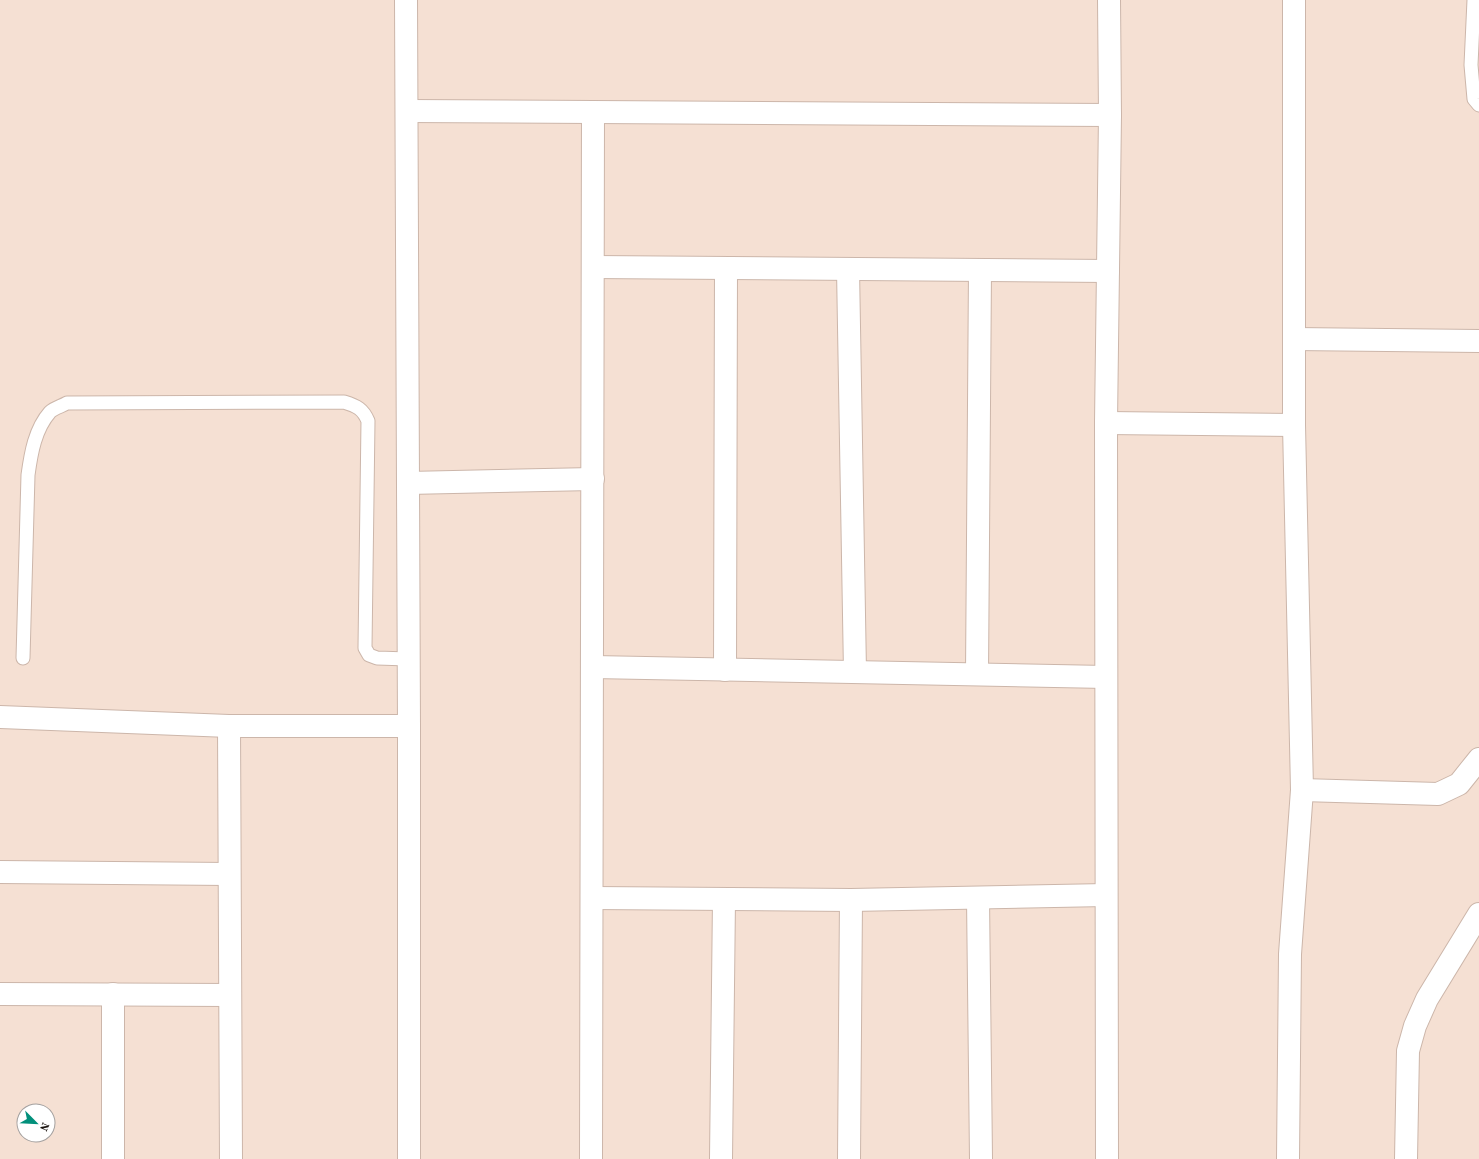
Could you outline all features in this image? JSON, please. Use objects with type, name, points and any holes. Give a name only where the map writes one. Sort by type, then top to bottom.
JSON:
[{"type":"street","points":[[406,0],[409,1159]]},
{"type":"street","points":[[1107,1159],[1106,423],[1110,115],[1109,0]]},
{"type":"street","points":[[1288,1159],[1290,954],[1302,790],[1294,425],[1294,0]]},
{"type":"street","points":[[407,111],[1110,115]]},
{"type":"street","points":[[591,1159],[593,898],[593,112]]},
{"type":"street","points":[[593,267],[1108,271]]},
{"type":"street","points":[[725,670],[726,268]]},
{"type":"street","points":[[848,269],[855,672]]},
{"type":"street","points":[[977,674],[980,270]]},
{"type":"street","points":[[1294,339],[1479,341]]},
{"type":"street","points":[[1106,423],[1294,425]]},
{"type":"street","points":[[408,483],[593,479]]},
{"type":"street","points":[[593,667],[1106,677]]},
{"type":"street","points":[[0,717],[229,726],[409,726]]},
{"type":"street","points":[[229,726],[231,1159]]},
{"type":"street","points":[[1302,790],[1438,794],[1459,784],[1479,759]]},
{"type":"street","points":[[0,872],[230,874]]},
{"type":"street","points":[[593,898],[852,900],[1106,895]]},
{"type":"street","points":[[978,898],[981,1159]]},
{"type":"street","points":[[721,1159],[724,899]]},
{"type":"street","points":[[849,1159],[852,900]]},
{"type":"street","points":[[1406,1159],[1408,1051],[1415,1026],[1427,999],[1479,914]]},
{"type":"street","points":[[0,994],[230,995]]},
{"type":"street","points":[[113,994],[113,1159]]},
{"type":"lane","points":[[1474,0],[1471,65],[1474,99],[1479,105]]},
{"type":"lane","points":[[23,658],[28,475],[31,452],[39,430],[51,411],[67,403],[344,402],[356,405],[365,413],[368,421],[365,648],[369,655],[377,658],[408,659]]}]
